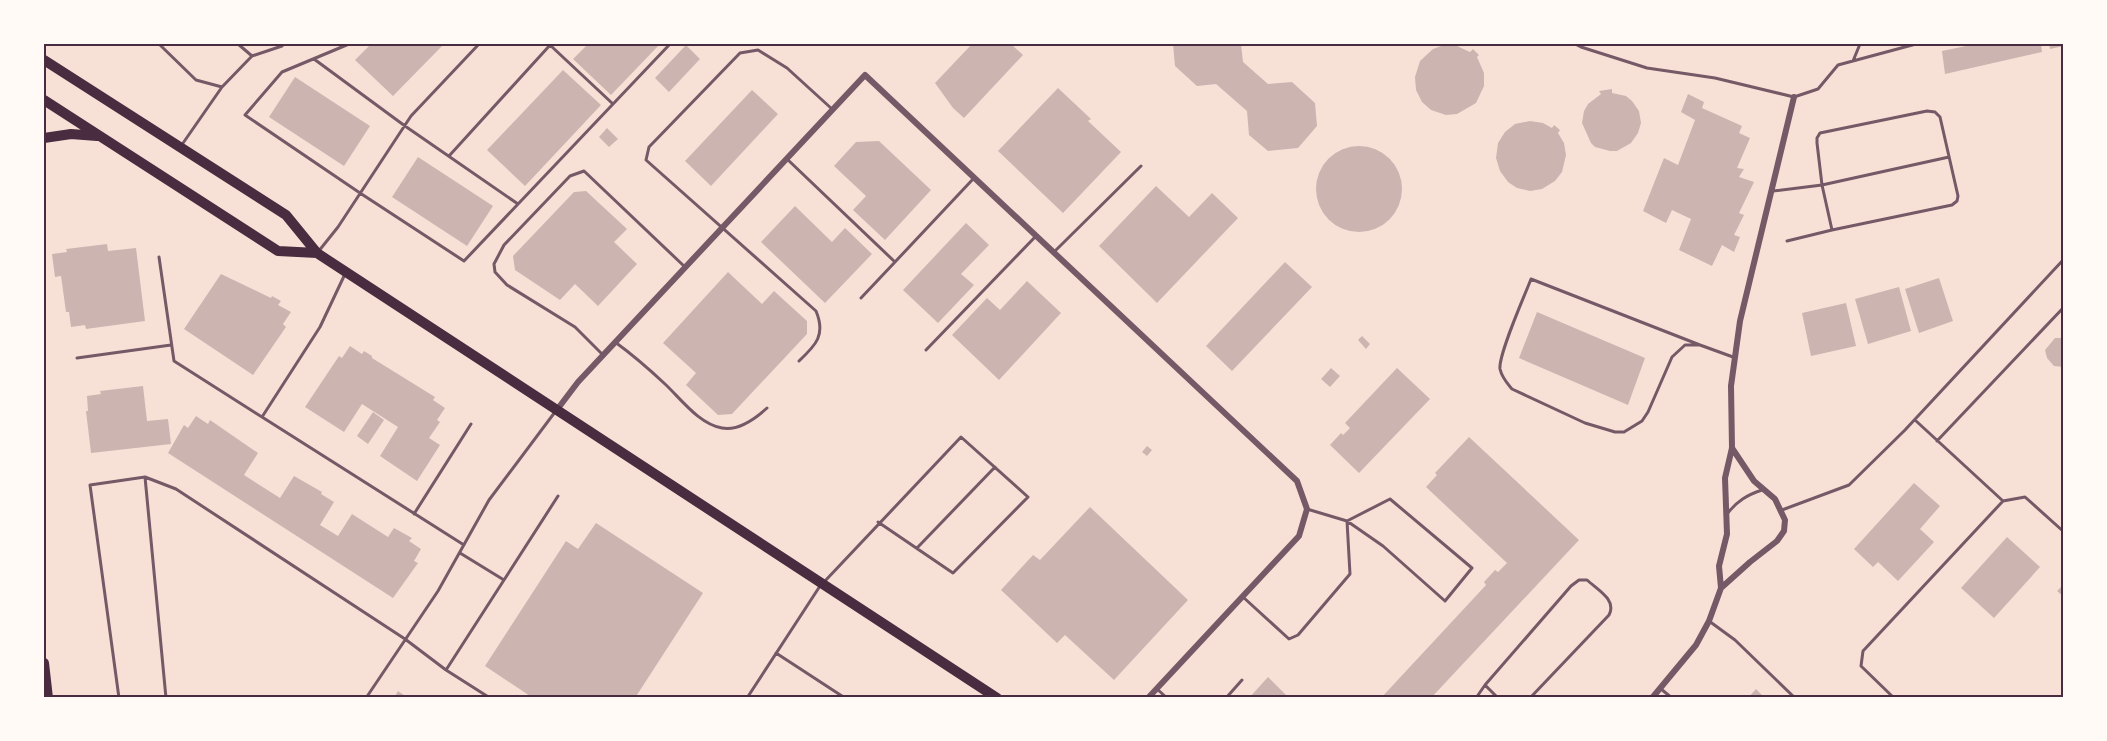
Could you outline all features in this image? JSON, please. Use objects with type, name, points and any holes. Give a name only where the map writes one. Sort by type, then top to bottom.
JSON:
[{"type":"main road","points":[[44,60],[286,215],[317,253],[997,698]]},
{"type":"main road","points":[[44,100],[278,251],[317,253]]},
{"type":"main road","points":[[44,138],[71,134],[99,136]]},
{"type":"main road","points":[[44,663],[48,698]]},
{"type":"street","points":[[556,411],[578,382],[865,75],[1296,481],[1307,509],[1299,536],[1148,698]]},
{"type":"street","points":[[1652,698],[1696,645],[1709,621],[1721,588],[1719,566],[1727,534],[1725,478],[1732,448],[1731,386],[1740,321],[1794,97]]},
{"type":"street","points":[[1721,588],[1777,541],[1784,531],[1785,520],[1775,500],[1754,481],[1732,448]]},
{"type":"lane","points":[[159,44],[196,80],[222,87]]},
{"type":"lane","points":[[238,44],[252,56]]},
{"type":"lane","points":[[180,147],[222,87],[252,56],[284,44]]},
{"type":"lane","points":[[349,44],[282,72],[245,115],[360,194],[464,261],[670,44]]},
{"type":"lane","points":[[317,253],[338,227],[411,116],[479,44]]},
{"type":"lane","points":[[450,156],[550,44],[613,104]]},
{"type":"lane","points":[[1575,44],[1647,68],[1715,78],[1794,97],[1818,89],[1838,65],[1916,44]]},
{"type":"lane","points":[[1853,61],[1860,44]]},
{"type":"lane","points":[[799,361],[818,343],[820,326],[816,311],[646,160],[649,147],[740,53],[758,50],[786,68],[832,110]]},
{"type":"lane","points":[[314,58],[405,126],[518,204]]},
{"type":"lane","points":[[1788,241],[1952,205],[1957,201],[1958,196],[1940,117],[1935,112],[1927,111],[1821,133],[1816,138],[1822,185],[1832,230]]},
{"type":"lane","points":[[1771,191],[1822,185],[1949,157]]},
{"type":"lane","points":[[787,159],[896,262]]},
{"type":"lane","points":[[1053,253],[1141,166]]},
{"type":"lane","points":[[603,355],[574,327],[507,285],[495,273],[494,264],[504,245],[541,205],[570,176],[584,171],[685,267]]},
{"type":"lane","points":[[861,298],[974,178]]},
{"type":"lane","points":[[926,350],[1036,236]]},
{"type":"lane","points":[[159,257],[174,361],[464,545]]},
{"type":"lane","points":[[1782,510],[1849,485],[1915,420],[2064,259]]},
{"type":"lane","points":[[262,417],[320,327],[346,272]]},
{"type":"lane","points":[[1700,345],[1685,345],[1672,357],[1648,412],[1642,421],[1624,432],[1615,432],[1585,423],[1512,389],[1504,380],[1500,367],[1509,334],[1531,279],[1735,357]]},
{"type":"lane","points":[[1937,441],[2064,307]]},
{"type":"lane","points":[[615,342],[664,383],[703,421],[723,429],[735,427],[753,420],[767,408]]},
{"type":"lane","points":[[77,358],[171,345]]},
{"type":"lane","points":[[366,698],[438,591],[489,500],[556,411]]},
{"type":"lane","points":[[1915,420],[2003,501]]},
{"type":"lane","points":[[414,514],[471,424]]},
{"type":"lane","points":[[747,698],[822,584],[878,522],[961,436],[1028,497],[954,573],[878,522]]},
{"type":"lane","points":[[917,549],[995,467]]},
{"type":"lane","points":[[145,477],[166,698]]},
{"type":"lane","points":[[119,698],[90,485],[145,477],[176,489],[405,639],[446,670],[490,698]]},
{"type":"lane","points":[[1727,514],[1737,502],[1749,494],[1762,490]]},
{"type":"lane","points":[[446,670],[558,496]]},
{"type":"lane","points":[[1894,698],[1861,666],[1863,651],[2003,501],[2025,497],[2064,532]]},
{"type":"lane","points":[[1307,509],[1347,521],[1383,546],[1445,601],[1472,568],[1390,500],[1347,521]]},
{"type":"lane","points":[[1242,597],[1288,639],[1298,635],[1350,574],[1347,521]]},
{"type":"lane","points":[[460,553],[504,580]]},
{"type":"lane","points":[[1476,698],[1571,586],[1579,580],[1587,580],[1611,602],[1612,609],[1609,615],[1530,698]]},
{"type":"lane","points":[[1709,621],[1735,640],[1795,698]]},
{"type":"lane","points":[[776,653],[845,698]]},
{"type":"lane","points":[[1226,698],[1242,680]]},
{"type":"lane","points":[[1485,685],[1498,698]]},
{"type":"lane","points":[[1157,688],[1167,698]]},
{"type":"lane","points":[[1660,688],[1672,698]]},
{"type":"building","points":[[371,44],[444,44],[393,96],[355,60]]},
{"type":"building","points":[[588,44],[660,44],[611,95],[573,59]]},
{"type":"building","points":[[972,44],[1011,44],[1023,55],[964,118],[953,108],[935,83]]},
{"type":"building","points":[[1173,44],[1241,44],[1243,62],[1268,84],[1292,82],[1315,103],[1317,126],[1298,148],[1268,151],[1249,135],[1247,111],[1216,84],[1197,86],[1175,66]]},
{"type":"building","points":[[1976,44],[2041,44],[2042,52],[1945,74],[1942,51]]},
{"type":"building","points":[[2049,44],[2064,44],[2064,46],[2050,49]]},
{"type":"building","points":[[686,45],[700,59],[669,92],[655,78]]},
{"type":"building","points":[[1444,45],[1457,46],[1470,52],[1473,49],[1479,55],[1477,57],[1484,73],[1484,86],[1476,103],[1457,114],[1446,115],[1431,110],[1422,102],[1416,90],[1415,77],[1420,61],[1433,49]]},
{"type":"building","points":[[563,70],[601,105],[525,186],[487,150]]},
{"type":"building","points":[[295,77],[370,126],[344,166],[269,117]]},
{"type":"building","points":[[1058,88],[1121,152],[1063,213],[998,151]]},
{"type":"building","points":[[1612,89],[1612,93],[1626,96],[1632,101],[1639,111],[1641,123],[1631,143],[1617,151],[1595,147],[1582,123],[1584,111],[1588,104],[1601,94],[1599,91]]},
{"type":"building","points":[[752,90],[778,114],[711,186],[685,161]]},
{"type":"building","points":[[1688,94],[1704,102],[1702,108],[1742,126],[1739,133],[1750,138],[1737,168],[1744,169],[1739,177],[1754,182],[1739,213],[1744,215],[1734,235],[1740,237],[1734,252],[1722,245],[1712,266],[1679,250],[1691,219],[1672,210],[1666,223],[1643,211],[1664,158],[1678,165],[1695,120],[1681,112]]},
{"type":"building","points":[[1530,121],[1543,123],[1552,128],[1554,125],[1560,130],[1558,133],[1564,143],[1566,155],[1562,172],[1555,181],[1542,189],[1530,191],[1517,188],[1508,182],[1500,171],[1496,158],[1498,143],[1505,132],[1515,124]]},
{"type":"building","points":[[607,128],[618,139],[609,147],[599,137]]},
{"type":"building","points":[[879,141],[931,190],[885,240],[853,210],[866,196],[834,166],[856,142]]},
{"type":"building","points":[[1351,146],[1367,146],[1390,158],[1399,172],[1402,189],[1399,206],[1390,220],[1367,232],[1351,232],[1335,225],[1323,213],[1316,197],[1316,181],[1323,165],[1335,153]]},
{"type":"building","points":[[418,157],[493,206],[467,246],[392,197]]},
{"type":"building","points":[[1156,186],[1189,217],[1212,193],[1238,218],[1157,303],[1099,246]]},
{"type":"building","points":[[586,191],[627,229],[614,242],[637,264],[598,306],[575,284],[560,300],[515,270],[513,256],[574,192]]},
{"type":"building","points":[[795,206],[832,242],[845,228],[872,254],[825,303],[761,242]]},
{"type":"building","points":[[966,223],[989,245],[961,274],[974,285],[938,323],[903,290]]},
{"type":"building","points":[[107,244],[108,251],[136,248],[145,321],[86,329],[85,325],[71,327],[69,312],[66,312],[61,276],[55,277],[52,254],[67,252],[66,249]]},
{"type":"building","points":[[1285,262],[1312,287],[1232,371],[1206,346]]},
{"type":"building","points":[[728,272],[762,304],[774,291],[807,321],[807,334],[732,414],[718,415],[686,385],[696,373],[663,343]]},
{"type":"building","points":[[221,274],[271,298],[272,296],[281,301],[278,305],[291,312],[283,324],[286,327],[253,375],[184,329]]},
{"type":"building","points":[[1939,278],[1953,321],[1919,333],[1905,289]]},
{"type":"building","points":[[1027,281],[1061,313],[999,380],[952,335],[987,298],[1000,310]]},
{"type":"building","points":[[1899,287],[1911,331],[1868,344],[1855,299]]},
{"type":"building","points":[[1846,303],[1856,346],[1811,356],[1802,313]]},
{"type":"building","points":[[1537,312],[1645,358],[1628,405],[1519,358]]},
{"type":"building","points":[[1362,336],[1370,344],[1366,349],[1358,340]]},
{"type":"building","points":[[2055,338],[2064,338],[2064,367],[2054,366],[2047,358],[2045,350]]},
{"type":"building","points":[[350,346],[362,354],[364,351],[435,397],[433,400],[445,408],[437,420],[440,422],[429,438],[440,445],[417,481],[380,456],[398,427],[362,404],[344,432],[305,407],[339,356],[342,358]]},
{"type":"building","points":[[1331,368],[1340,376],[1330,387],[1321,379]]},
{"type":"building","points":[[1397,368],[1430,399],[1359,473],[1330,445],[1341,433],[1343,435],[1350,428],[1345,423]]},
{"type":"building","points":[[143,386],[147,421],[168,419],[171,444],[91,453],[86,411],[88,411],[87,396],[101,394],[100,391]]},
{"type":"building","points":[[373,412],[384,420],[368,444],[357,436]]},
{"type":"building","points":[[196,416],[208,424],[210,420],[258,453],[244,475],[280,498],[294,476],[322,492],[321,494],[334,502],[320,525],[338,536],[352,514],[388,537],[394,528],[412,538],[409,541],[421,549],[414,561],[418,563],[393,598],[168,453],[184,425],[188,428]]},
{"type":"building","points":[[1469,437],[1579,540],[1431,698],[1381,698],[1486,585],[1484,582],[1495,570],[1498,572],[1507,563],[1426,487],[1437,475],[1435,473]]},
{"type":"building","points":[[1147,446],[1152,450],[1147,456],[1142,452]]},
{"type":"building","points":[[1914,483],[1940,506],[1920,529],[1934,542],[1898,581],[1878,562],[1873,567],[1854,549]]},
{"type":"building","points":[[1090,507],[1188,600],[1114,680],[1065,635],[1057,643],[1001,590],[1033,555],[1040,560]]},
{"type":"building","points":[[596,523],[703,593],[635,698],[533,698],[485,666],[566,541],[578,549]]},
{"type":"building","points":[[2007,537],[2040,567],[1994,618],[1961,588]]},
{"type":"building","points":[[2064,584],[2064,597],[2057,591]]},
{"type":"building","points":[[1268,677],[1289,698],[1249,698]]},
{"type":"building","points":[[1756,689],[1765,698],[1748,698]]},
{"type":"building","points":[[398,691],[408,698],[394,698]]}]
